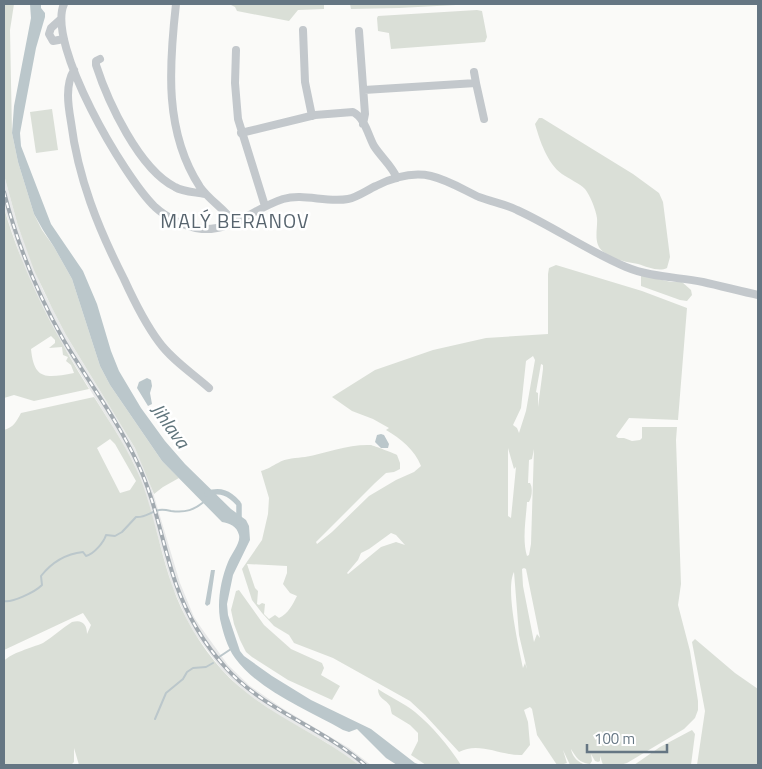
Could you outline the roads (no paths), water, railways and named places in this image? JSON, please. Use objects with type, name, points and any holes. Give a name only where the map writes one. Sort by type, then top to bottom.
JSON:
[{"type":"street","points":[[64,4],[60,19],[64,39],[74,70],[96,118],[125,166],[153,205],[170,218],[197,228],[216,228],[234,223],[265,206],[290,197],[335,200],[350,198],[397,178],[426,176],[439,179],[490,202],[515,209],[610,260],[648,274],[702,282],[758,295]]},
{"type":"street","points":[[176,4],[172,55],[172,115],[183,152],[196,179],[205,194],[221,207],[234,223]]},
{"type":"street","points":[[60,19],[51,28],[49,34],[52,41],[64,39]]},
{"type":"street","points":[[303,30],[306,82],[312,116]]},
{"type":"street","points":[[359,31],[364,90],[365,114],[363,124]]},
{"type":"street","points":[[236,50],[238,118],[241,133],[265,206]]},
{"type":"street","points":[[100,59],[96,61],[96,65],[104,89],[141,157],[158,175],[177,189],[205,194]]},
{"type":"street","points":[[74,70],[70,76],[68,88],[73,143],[80,175],[96,222],[150,330],[166,351],[209,388]]},
{"type":"street","points":[[474,72],[484,119]]},
{"type":"street","points":[[364,90],[476,83]]},
{"type":"street","points":[[241,133],[312,116],[353,112],[357,114],[373,144],[394,171],[397,178]]},
{"type":"waterway","points":[[207,494],[224,493],[238,503]]},
{"type":"waterway","points":[[4,601],[18,599],[34,591],[42,585],[41,576],[54,563],[76,553],[83,552],[86,556],[89,555],[98,547],[106,535],[115,536],[122,532],[136,517],[142,517],[160,510],[185,511],[193,509],[205,501]]},
{"type":"waterway","points":[[239,505],[239,522]]},
{"type":"waterway","points":[[219,657],[231,649]]},
{"type":"waterway","points":[[155,719],[166,693],[183,679],[187,672],[193,668],[206,667],[213,663]]},
{"type":"railway","points":[[4,192],[36,286],[63,339],[111,415],[144,477],[176,584],[185,607],[203,639],[218,659],[241,683],[276,708],[331,740],[365,765]]},
{"type":"district","name":"MALÝ BERANOV","points":[[235,220]]},
{"type":"water label","name":"Jihlava","points":[[171,425]]}]
